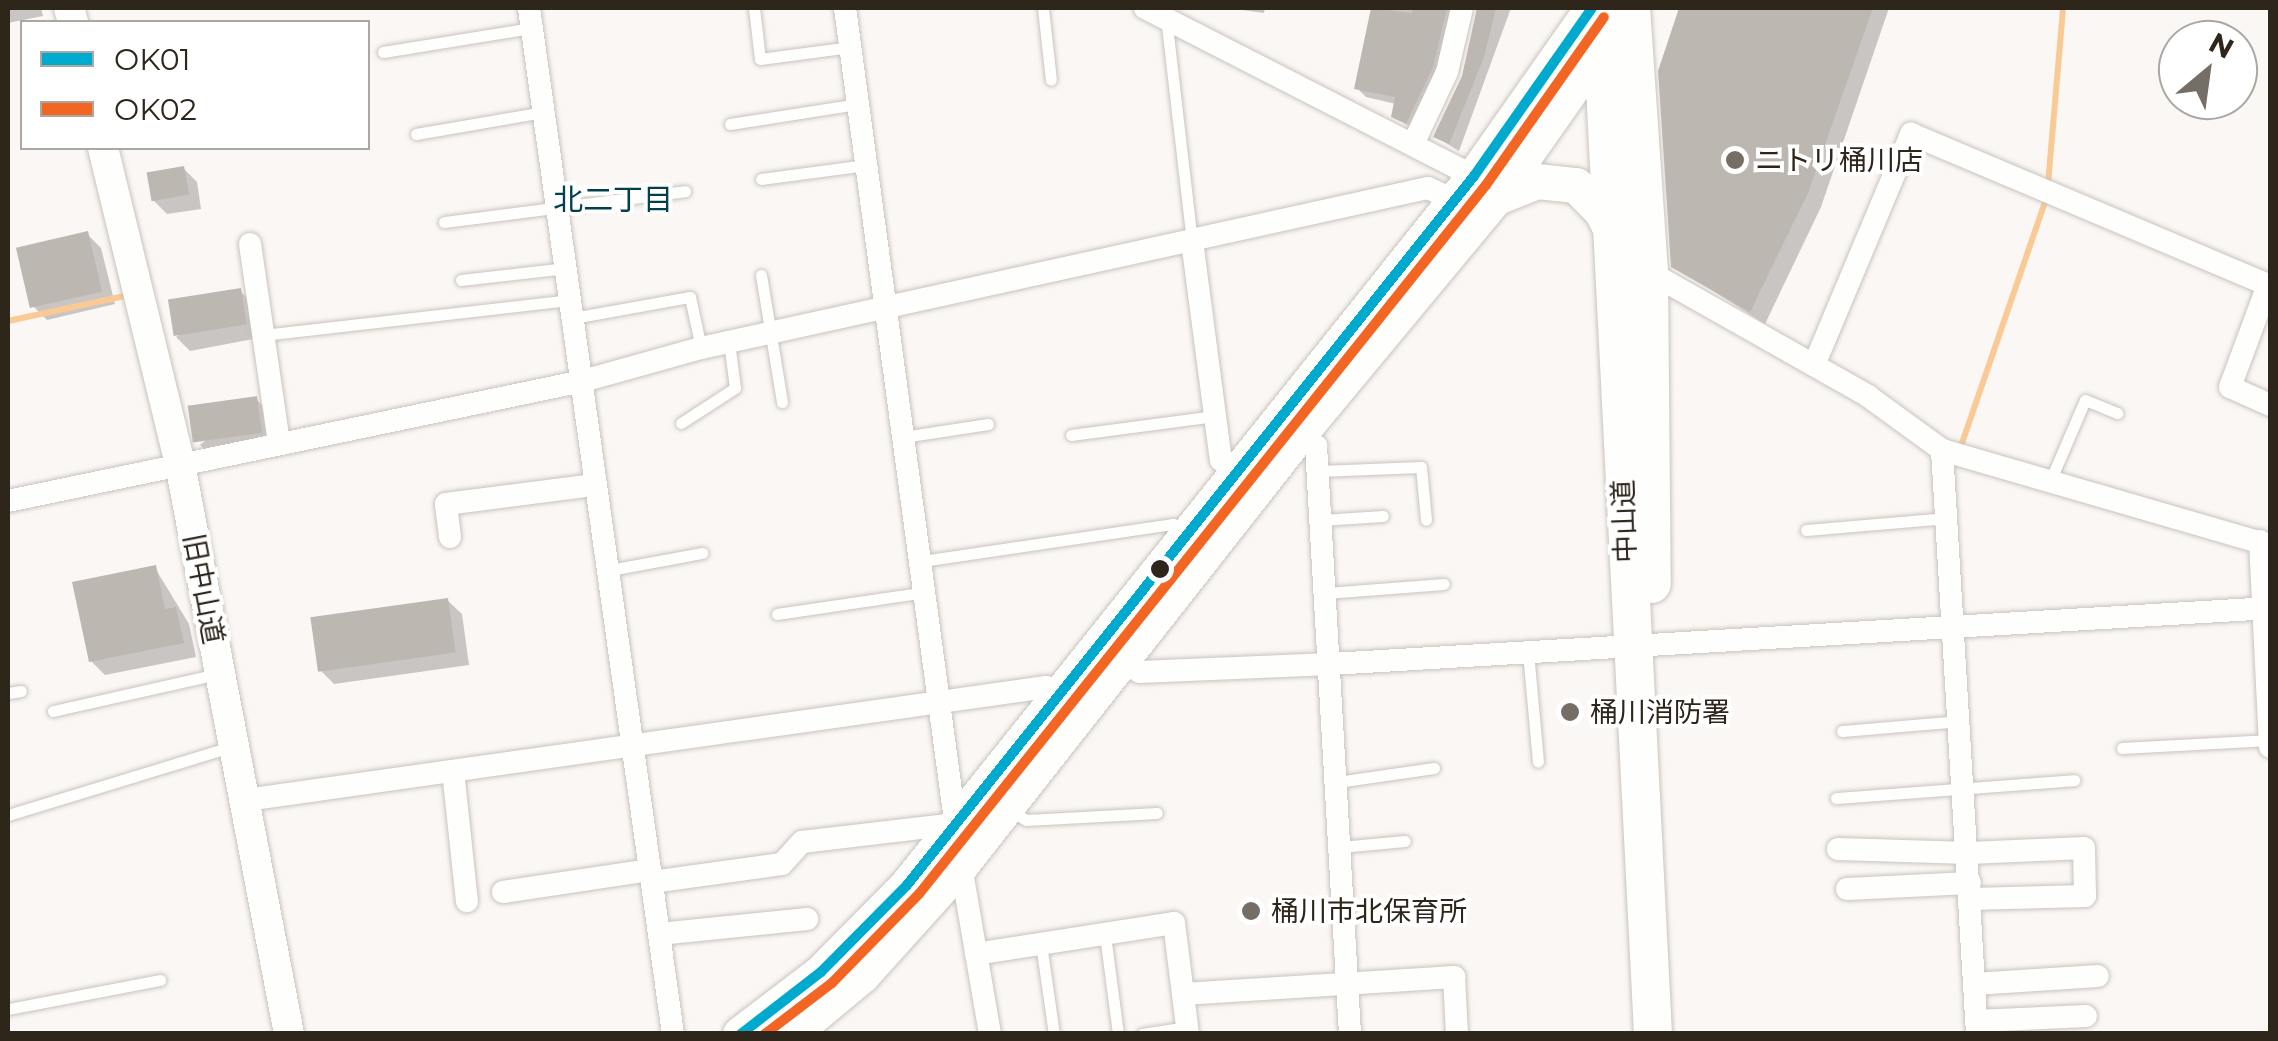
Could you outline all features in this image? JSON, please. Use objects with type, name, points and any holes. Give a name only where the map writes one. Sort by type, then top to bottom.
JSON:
[{"type":"highway","name":"中山道","points":[[1629,8],[1626,255],[1653,1034]]},
{"type":"highway","name":"中山道","points":[[1602,26],[1626,255]]},
{"type":"highway","name":"中山道","points":[[1641,644],[1676,1034]]},
{"type":"main road","points":[[740,1034],[863,932],[956,824],[1236,472],[1474,191],[1592,8]]},
{"type":"main road","points":[[791,1034],[862,975],[960,866],[1300,433],[1474,191],[1602,26],[1629,8]]},
{"type":"main road","name":"旧中山道","points":[[103,150],[180,464],[289,1034]]},
{"type":"main road","points":[[1474,191],[1537,181],[1576,185],[1602,212],[1626,255]]},
{"type":"street","points":[[845,8],[902,437],[943,701],[960,866],[990,1034]]},
{"type":"street","points":[[1414,142],[1448,72],[1462,8]]},
{"type":"street","points":[[1155,12],[1195,18],[1414,142],[1474,191]]},
{"type":"street","points":[[531,18],[673,1034]]},
{"type":"street","points":[[1814,365],[1911,134],[2269,286],[2230,388],[2270,405]]},
{"type":"street","points":[[8,502],[582,381],[701,348],[1428,188],[1474,191]]},
{"type":"street","points":[[1192,241],[1221,460],[1236,472]]},
{"type":"street","points":[[250,244],[279,442]]},
{"type":"street","points":[[1626,255],[1814,365],[1942,450],[2266,543],[2270,743]]},
{"type":"street","points":[[1300,433],[1316,446],[1350,1034]]},
{"type":"street","points":[[1942,450],[1962,721],[1976,1027],[2086,1016]]},
{"type":"street","points":[[450,538],[446,504],[594,485]]},
{"type":"street","points":[[1124,661],[1140,672],[1330,664],[2266,609]]},
{"type":"street","points":[[246,800],[1046,687],[1058,696]]},
{"type":"street","points":[[452,772],[467,901]]},
{"type":"street","points":[[503,892],[782,864],[802,842],[956,824]]},
{"type":"street","points":[[1838,849],[1969,854],[2084,848],[2085,896],[1847,889]]},
{"type":"street","points":[[659,934],[807,920]]},
{"type":"street","points":[[976,954],[1174,923],[1188,1030]]},
{"type":"street","points":[[1974,984],[2098,976]]},
{"type":"street","points":[[1183,994],[1454,977],[1457,1034]]},
{"type":"lane","points":[[754,8],[760,59],[850,47]]},
{"type":"lane","points":[[1043,8],[1051,80]]},
{"type":"lane","points":[[1155,12],[1192,241]]},
{"type":"lane","points":[[383,52],[531,18]]},
{"type":"lane","points":[[730,124],[858,104]]},
{"type":"lane","points":[[416,134],[544,112]]},
{"type":"lane","points":[[761,179],[866,165]]},
{"type":"lane","points":[[444,222],[558,211],[686,191]]},
{"type":"lane","points":[[460,280],[566,268]]},
{"type":"lane","points":[[761,275],[782,402]]},
{"type":"lane","points":[[263,335],[690,297],[701,348]]},
{"type":"lane","points":[[681,422],[735,388],[729,342]]},
{"type":"lane","points":[[2051,479],[2085,400],[2118,413]]},
{"type":"lane","points":[[1070,435],[1215,416]]},
{"type":"lane","points":[[902,437],[988,424]]},
{"type":"lane","points":[[1318,471],[1421,468],[1426,520]]},
{"type":"lane","points":[[1321,520],[1383,516]]},
{"type":"lane","points":[[1806,530],[1947,518]]},
{"type":"lane","points":[[922,561],[1173,524],[1188,532]]},
{"type":"lane","points":[[610,570],[702,553]]},
{"type":"lane","points":[[1326,593],[1444,584]]},
{"type":"lane","points":[[777,614],[926,592]]},
{"type":"lane","points":[[1528,652],[1538,762]]},
{"type":"lane","points":[[54,711],[221,673]]},
{"type":"lane","points":[[1842,731],[1962,721]]},
{"type":"lane","points":[[2122,748],[2270,743]]},
{"type":"lane","points":[[8,815],[235,745]]},
{"type":"lane","points":[[1337,782],[1434,768]]},
{"type":"lane","points":[[1836,798],[1965,784],[2074,780]]},
{"type":"lane","points":[[1006,808],[1026,820],[1157,814]]},
{"type":"lane","points":[[1340,846],[1405,841]]},
{"type":"lane","points":[[1105,935],[1118,1034]]},
{"type":"lane","points":[[1042,944],[1054,1034]]},
{"type":"lane","points":[[8,1009],[160,980]]},
{"type":"lane","points":[[1142,1034],[1188,1030]]},
{"type":"building","points":[[1371,8],[1412,13],[1413,8],[1447,8],[1433,67],[1406,124],[1391,117],[1395,97],[1354,89]]},
{"type":"building","points":[[1477,8],[1496,8],[1484,57],[1449,144],[1433,137],[1462,76]]},
{"type":"building","name":"ニトリ桶川店","points":[[1679,8],[1873,8],[1808,193],[1750,312],[1671,267],[1658,71]]},
{"type":"building","points":[[184,166],[189,195],[152,201],[147,173]]},
{"type":"building","points":[[88,231],[102,291],[30,308],[16,248]]},
{"type":"building","points":[[241,288],[247,325],[174,336],[168,300]]},
{"type":"building","points":[[257,396],[262,433],[193,442],[188,406]]},
{"type":"building","points":[[156,565],[165,609],[176,607],[184,643],[89,662],[72,582]]},
{"type":"building","points":[[448,598],[456,652],[318,672],[310,617]]},
{"type":"waterway","points":[[2048,184],[2063,8]]},
{"type":"waterway","points":[[1960,449],[2047,197]]},
{"type":"waterway","points":[[8,321],[129,295]]},
{"type":"transit line","name":"OK01","points":[[741,1034],[821,972],[907,885],[1474,176],[1592,8]]},
{"type":"transit line","name":"OK02","points":[[765,1034],[832,983],[919,894],[1486,185],[1604,17]]},
{"type":"place","name":"ニトリ桶川店","points":[[1735,160]]},
{"type":"place","name":"桶川消防署","points":[[1570,712]]},
{"type":"place","name":"桶川市北保育所","points":[[1251,911]]},
{"type":"district","name":"北二丁目","points":[[613,200]]}]
